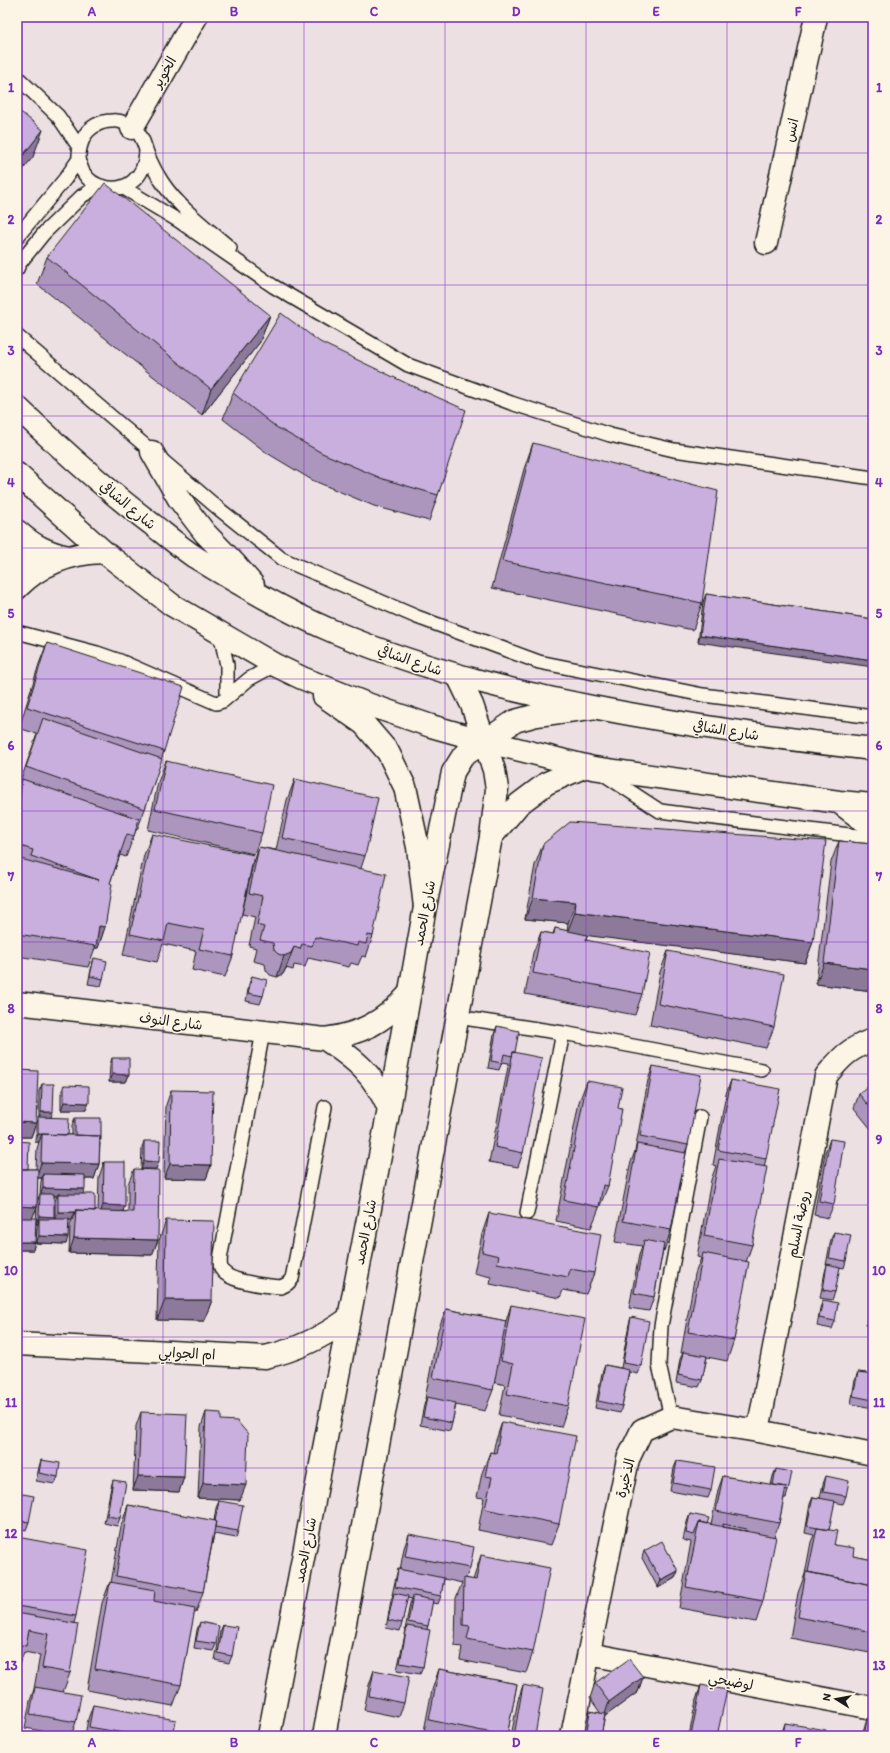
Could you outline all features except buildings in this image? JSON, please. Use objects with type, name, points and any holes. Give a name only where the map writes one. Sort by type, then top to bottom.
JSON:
[{"type":"street","name":"الخوير","points":[[132,128],[196,17]]},
{"type":"street","name":"انس","points":[[766,243],[816,17]]},
{"type":"street","name":"شارع الشافي","points":[[17,407],[114,496],[193,555],[264,598],[336,633],[394,655],[458,676],[596,708],[725,731],[873,749]]},
{"type":"street","points":[[152,452],[178,499],[200,528],[236,564],[264,598]]},
{"type":"street","points":[[17,474],[104,552],[172,605],[275,666],[381,709],[431,726],[484,741],[590,767],[839,802],[873,805]]},
{"type":"street","points":[[17,531],[30,543],[40,549],[68,557]]},
{"type":"street","points":[[17,588],[39,570],[52,562],[88,552],[104,552]]},
{"type":"street","points":[[17,558],[39,570]]},
{"type":"street","points":[[324,1736],[491,837],[497,790],[494,770],[472,705],[458,676]]},
{"type":"street","points":[[302,678],[327,699],[364,724],[388,752],[406,787],[418,847],[425,907]]},
{"type":"street","name":"شارع الحمد","points":[[270,1736],[389,1109],[425,907],[453,772],[463,756],[515,721],[537,715],[596,708]]},
{"type":"street","points":[[491,837],[519,804],[548,784],[590,767]]},
{"type":"street","points":[[839,802],[860,818],[873,825]]},
{"type":"street","name":"شارع النوف","points":[[17,1003],[325,1039],[344,1036],[369,1027],[396,1009],[410,994]]},
{"type":"street","name":"شارع النوف","points":[[325,1039],[358,1062],[381,1092],[389,1109]]},
{"type":"street","name":"روضة السلم","points":[[758,1431],[826,1076],[837,1062],[857,1045],[873,1040]]},
{"type":"street","name":"ام الجوابي","points":[[17,1344],[265,1357],[288,1352],[309,1344],[348,1319]]},
{"type":"street","points":[[671,1417],[758,1431],[873,1454]]},
{"type":"street","name":"الذخيرة","points":[[572,1736],[628,1459],[642,1430],[671,1417]]},
{"type":"street","name":"لوضيحي","points":[[589,1654],[873,1708]]},
{"type":"lane","points":[[17,77],[58,116],[79,153],[82,170],[89,180],[99,186],[110,189],[122,187],[133,182],[141,174],[146,163],[146,151]]},
{"type":"lane","points":[[17,237],[65,178],[79,153],[84,136],[92,127],[103,122],[114,121],[126,123],[143,139],[146,151],[155,170],[164,184],[185,208],[273,286]]},
{"type":"lane","points":[[17,269],[19,264],[44,233],[82,196],[99,186]]},
{"type":"lane","points":[[122,187],[179,221],[273,286],[408,365],[511,403],[596,431],[674,450],[873,478]]},
{"type":"lane","points":[[17,325],[20,339],[219,509],[282,559],[417,617],[539,662],[703,695],[873,717]]},
{"type":"lane","points":[[17,632],[97,653],[120,661],[216,703],[223,701],[249,679],[275,666]]},
{"type":"lane","points":[[220,633],[227,664],[228,697]]},
{"type":"lane","points":[[590,767],[660,811],[873,838]]},
{"type":"lane","points":[[457,1017],[563,1033],[762,1070]]},
{"type":"lane","points":[[263,1032],[221,1254],[220,1262],[222,1270],[228,1276],[235,1279],[281,1287],[288,1284],[292,1279],[325,1107]]},
{"type":"lane","points":[[527,1213],[563,1033]]},
{"type":"lane","points":[[671,1417],[659,1365],[661,1326],[700,1117]]}]
